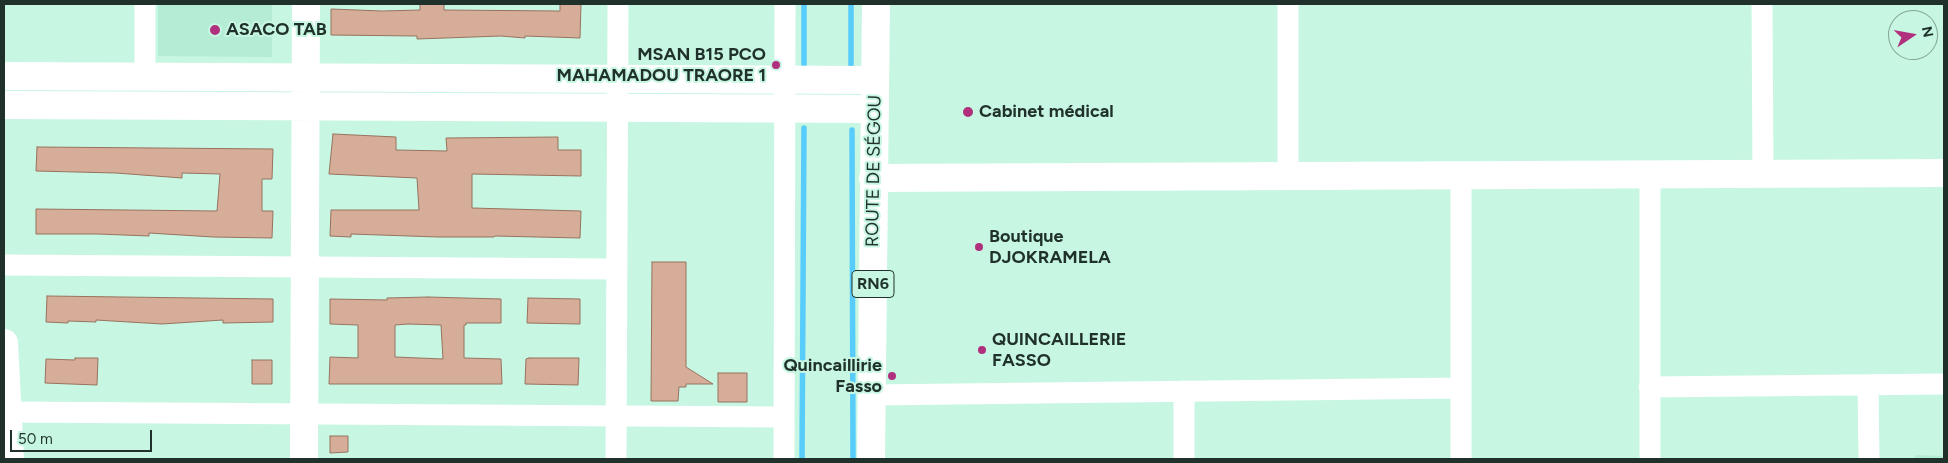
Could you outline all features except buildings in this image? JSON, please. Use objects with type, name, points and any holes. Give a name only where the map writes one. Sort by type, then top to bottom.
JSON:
[{"type":"main road","points":[[304,459],[306,4]]},
{"type":"main road","name":"ROUTE DE SÉGOU","points":[[871,459],[876,4]]},
{"type":"main road","points":[[4,76],[875,80]]},
{"type":"main road","points":[[4,105],[875,109]]},
{"type":"main road","points":[[873,178],[1944,173]]},
{"type":"main road","points":[[4,343],[10,459]]},
{"type":"street","points":[[144,77],[145,4]]},
{"type":"street","points":[[616,459],[618,4]]},
{"type":"street","points":[[784,459],[785,4]]},
{"type":"street","points":[[1288,4],[1288,176]]},
{"type":"street","points":[[1762,4],[1763,174]]},
{"type":"street","points":[[1461,175],[1461,459]]},
{"type":"street","points":[[1650,175],[1650,459]]},
{"type":"street","points":[[4,265],[617,269]]},
{"type":"street","points":[[1649,387],[1944,384]]},
{"type":"street","points":[[1868,385],[1869,459]]},
{"type":"street","points":[[872,395],[1460,388]]},
{"type":"street","points":[[1184,392],[1184,459]]},
{"type":"street","points":[[8,412],[784,417]]},
{"type":"shaded area","name":"ASACO TAB","points":[[158,4],[272,4],[272,57],[158,56]]},
{"type":"shaded area","points":[[1915,455],[1944,456],[1944,459],[1915,459]]},
{"type":"waterway","points":[[804,4],[804,70]]},
{"type":"waterway","points":[[851,4],[851,70]]},
{"type":"waterway","points":[[802,459],[804,128]]},
{"type":"waterway","points":[[852,130],[853,459]]},
{"type":"place","name":"ASACO TAB","points":[[215,30]]},
{"type":"place","name":"MSAN B15 PCO MAHAMADOU TRAORE 1","points":[[776,65]]},
{"type":"place","name":"Cabinet médical","points":[[968,112]]},
{"type":"place","name":"Boutique DJOKRAMELA","points":[[979,247]]},
{"type":"place","name":"QUINCAILLERIE FASSO","points":[[982,350]]},
{"type":"place","name":"Quincaillirie Fasso","points":[[892,376]]}]
